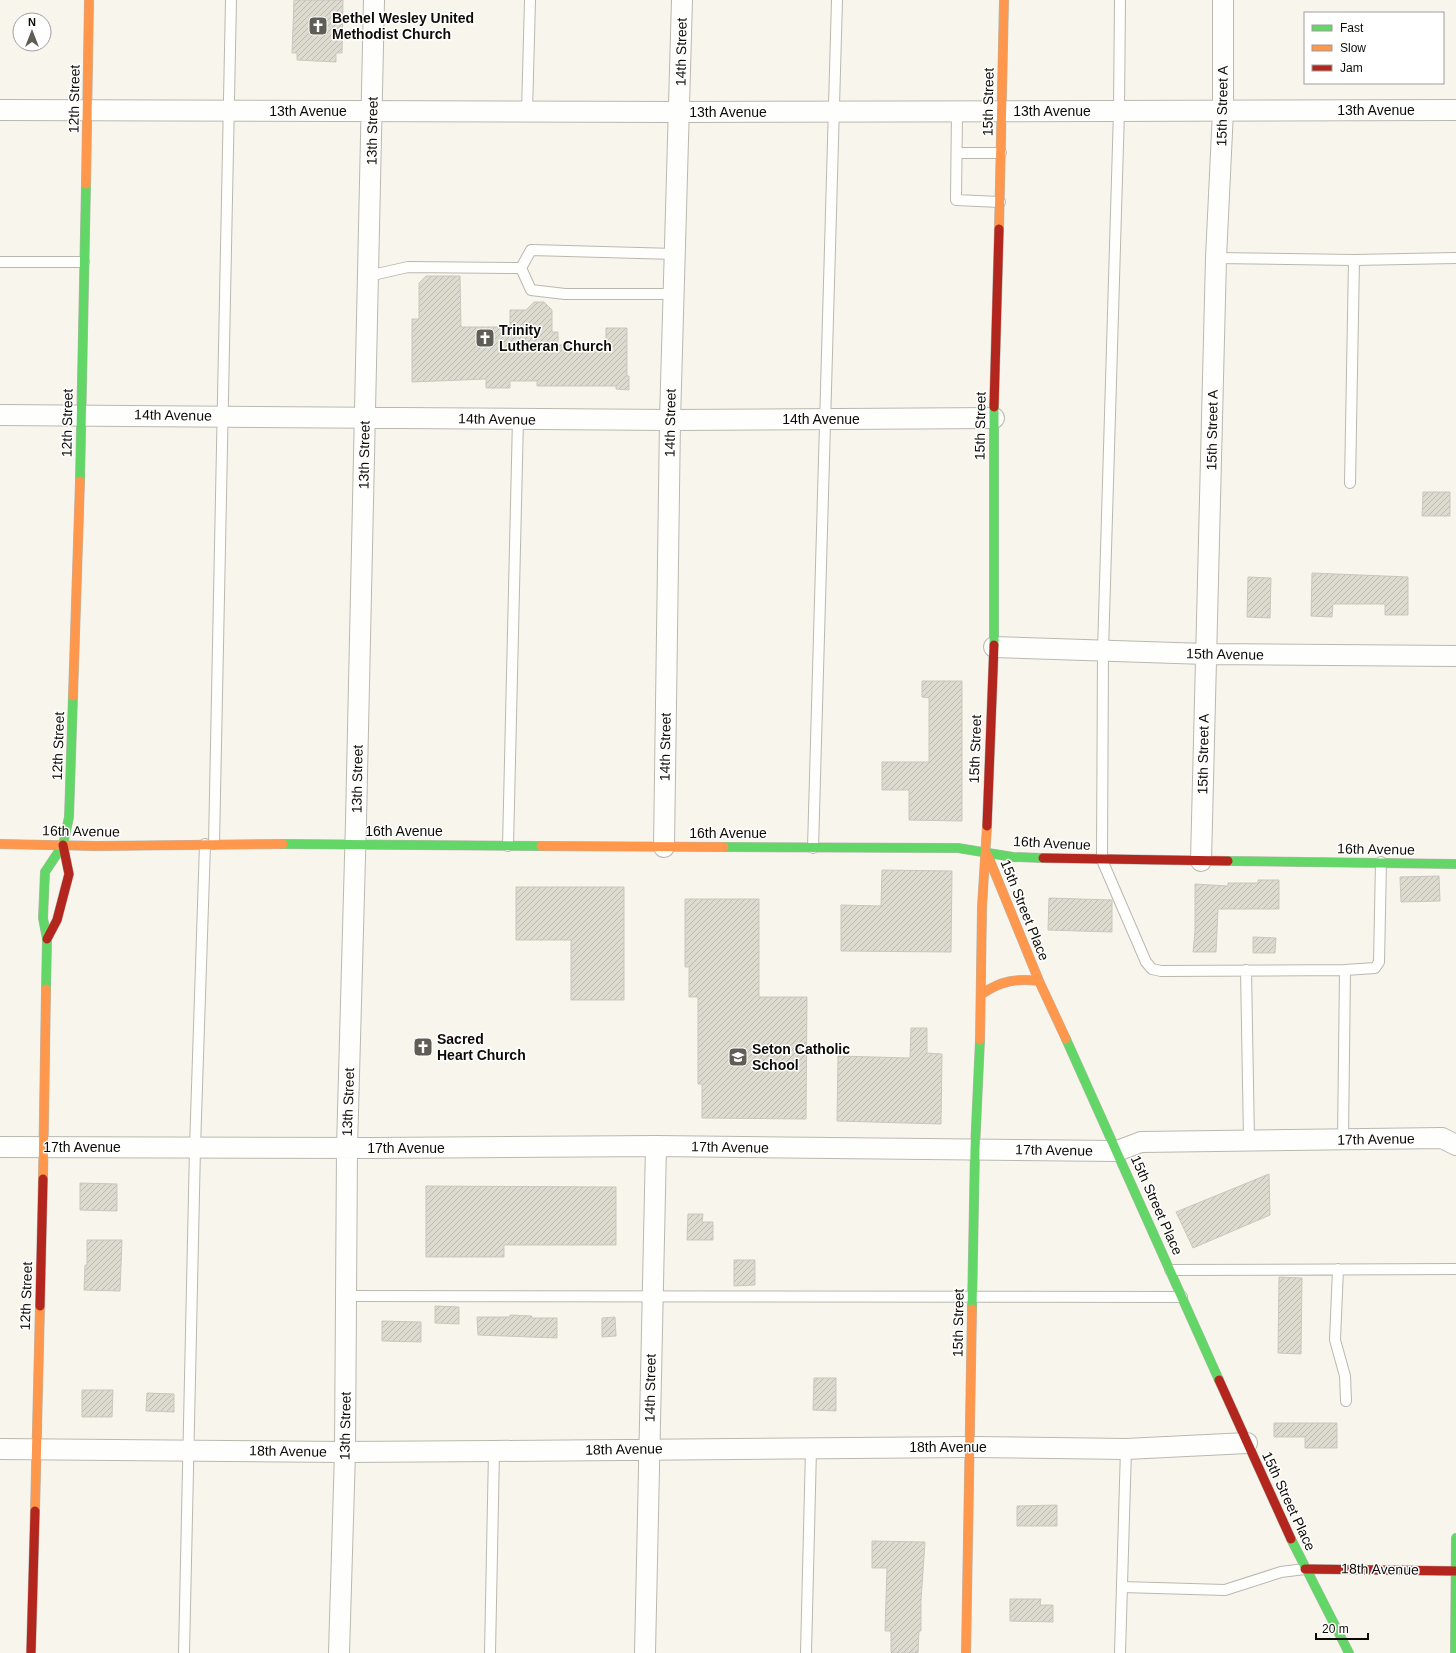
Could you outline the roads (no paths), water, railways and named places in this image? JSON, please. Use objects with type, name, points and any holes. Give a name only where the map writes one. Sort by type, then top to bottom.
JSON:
[{"type":"street","name":"12th Street","points":[[31,1653],[44,1147],[47,939],[43,918],[45,872],[63,845],[70,817],[82,414],[90,0]]},
{"type":"street","name":"13th Street","points":[[338,1653],[345,1452],[347,1148],[356,845],[374,0]]},
{"type":"street","name":"14th Street","points":[[664,847],[670,420],[682,0]]},
{"type":"street","name":"15th Street","points":[[966,1653],[975,1149],[982,994],[982,907],[986,852],[994,646],[994,418],[1004,0]]},
{"type":"street","name":"15th Street A","points":[[1201,861],[1216,258],[1223,111],[1223,0]]},
{"type":"street","name":"13th Avenue","points":[[0,110],[527,112],[1456,110]]},
{"type":"street","name":"14th Avenue","points":[[0,415],[82,414],[670,420],[994,418]]},
{"type":"street","name":"15th Avenue","points":[[994,646],[1206,654],[1456,656]]},
{"type":"street","name":"16th Avenue","points":[[0,844],[958,848],[1012,857],[1102,860],[1456,864]]},
{"type":"street","name":"12th Street","points":[[47,939],[57,920],[69,874],[63,845]]},
{"type":"street","name":"15th Street Place","points":[[986,852],[1038,981],[1117,1151],[1247,1443],[1305,1569],[1322,1597],[1348,1653]]},
{"type":"street","points":[[982,994],[994,985],[1006,981],[1020,978],[1038,981]]},
{"type":"street","name":"17th Avenue","points":[[0,1147],[347,1148],[656,1146],[1117,1151],[1141,1142],[1442,1138],[1456,1145]]},
{"type":"street","name":"14th Street","points":[[645,1653],[656,1146]]},
{"type":"street","name":"18th Avenue","points":[[0,1449],[36,1448],[345,1452],[649,1448],[1126,1448],[1247,1443]]},
{"type":"street","points":[[1455,1653],[1456,1538]]},
{"type":"street","name":"15th Street Place","points":[[1305,1569],[1310,1595]]},
{"type":"street","name":"18th Avenue","points":[[1305,1569],[1455,1571]]},
{"type":"lane","points":[[184,1653],[195,1148],[209,844],[231,0]]},
{"type":"lane","points":[[527,112],[530,0]]},
{"type":"lane","points":[[813,848],[836,0]]},
{"type":"lane","points":[[1120,0],[1119,111],[1103,651],[1102,860],[1146,962],[1152,969],[1161,971],[1345,970],[1375,968],[1379,962],[1381,862]]},
{"type":"lane","points":[[957,111],[956,200],[1000,202]]},
{"type":"lane","points":[[957,153],[1001,153]]},
{"type":"lane","points":[[521,268],[531,250],[675,254]]},
{"type":"lane","points":[[1216,258],[1354,260],[1456,258]]},
{"type":"lane","points":[[1350,483],[1354,260]]},
{"type":"lane","points":[[0,262],[84,262]]},
{"type":"lane","points":[[368,276],[408,267],[521,268]]},
{"type":"lane","points":[[521,268],[531,290],[565,294],[674,294]]},
{"type":"lane","points":[[508,846],[518,419]]},
{"type":"lane","points":[[1246,970],[1249,1140]]},
{"type":"lane","points":[[1343,1139],[1345,970]]},
{"type":"lane","points":[[1170,1270],[1456,1268]]},
{"type":"lane","points":[[1338,1269],[1335,1340],[1345,1376],[1346,1402]]},
{"type":"lane","points":[[346,1296],[652,1298],[1182,1297]]},
{"type":"lane","points":[[806,1653],[811,1448]]},
{"type":"lane","points":[[1120,1653],[1126,1448]]},
{"type":"lane","points":[[490,1653],[494,1451]]},
{"type":"lane","points":[[1122,1587],[1225,1590],[1281,1572],[1305,1569]]},
{"type":"place","name":"Bethel Wesley United Methodist Church","points":[[318,26]]},
{"type":"place","name":"Trinity Lutheran Church","points":[[485,338]]},
{"type":"place","name":"Sacred Heart Church","points":[[423,1047]]},
{"type":"place","name":"Seton Catholic School","points":[[738,1057]]}]
